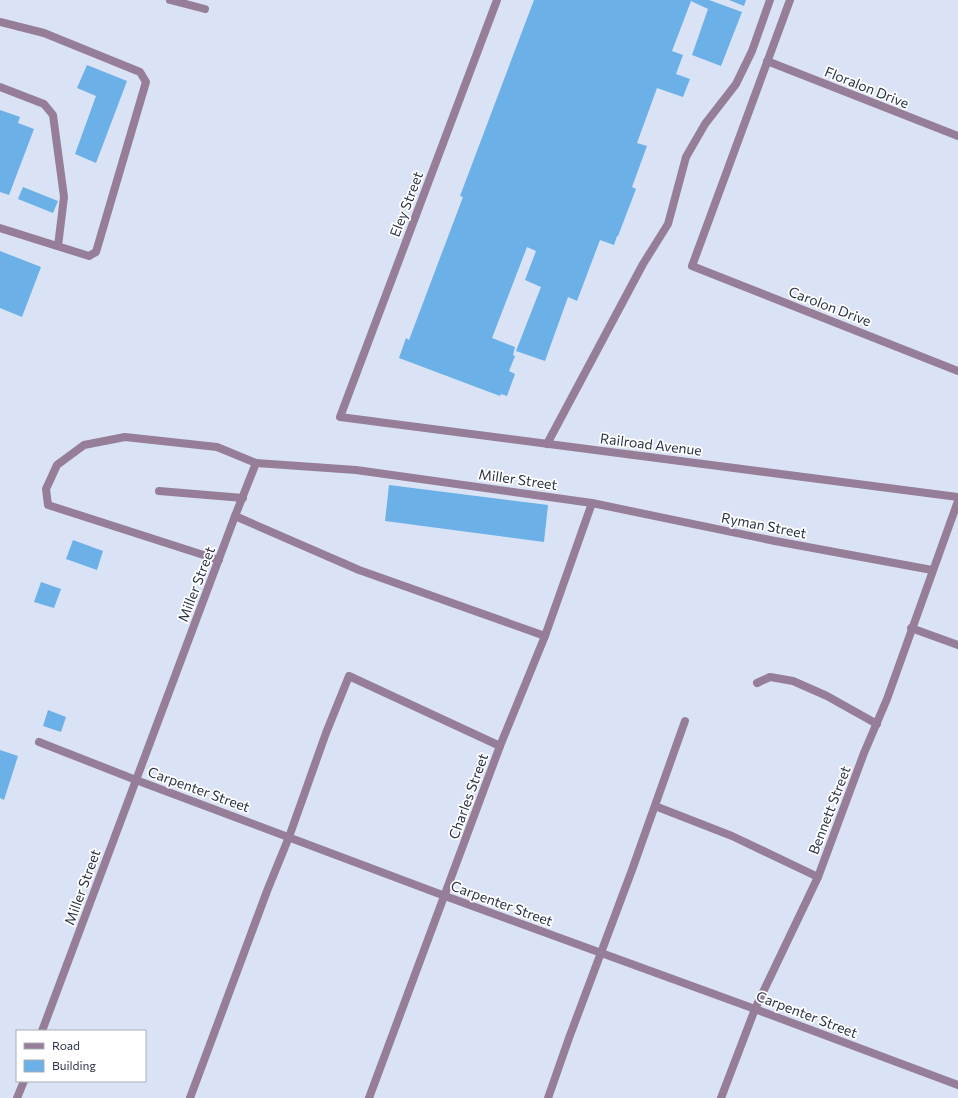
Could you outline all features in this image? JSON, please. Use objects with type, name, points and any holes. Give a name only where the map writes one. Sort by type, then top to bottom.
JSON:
[{"type":"street","points":[[170,0],[205,9]]},
{"type":"street","name":"Eley Street","points":[[340,417],[497,0]]},
{"type":"street","points":[[547,444],[643,264],[668,224],[686,157],[705,124],[736,84],[752,51],[770,0]]},
{"type":"street","points":[[767,61],[790,0]]},
{"type":"street","points":[[0,22],[44,33],[140,72],[146,82],[96,252],[89,256],[0,228]]},
{"type":"street","name":"Floralon Drive","points":[[767,61],[958,136]]},
{"type":"street","name":"Carolon Drive","points":[[767,61],[692,266],[958,371]]},
{"type":"street","points":[[0,87],[44,104],[53,116],[64,197],[58,246]]},
{"type":"street","name":"Railroad Avenue","points":[[340,417],[958,497]]},
{"type":"street","points":[[219,560],[48,505],[46,489],[57,465],[84,445],[125,437],[217,447],[256,463]]},
{"type":"street","name":"Miller Street","points":[[42,1030],[256,463],[356,470],[592,503]]},
{"type":"street","points":[[159,491],[243,498]]},
{"type":"street","name":"Bennett Street","points":[[721,1098],[755,1009],[818,877],[861,761],[877,724],[958,501]]},
{"type":"street","name":"Ryman Street","points":[[592,503],[775,541],[932,570]]},
{"type":"street","name":"Charles Street","points":[[369,1098],[500,746],[545,636],[592,503]]},
{"type":"street","points":[[235,516],[359,570],[545,636]]},
{"type":"street","points":[[911,628],[958,645]]},
{"type":"street","points":[[190,1098],[267,891],[290,837],[326,733],[350,676],[500,746]]},
{"type":"street","points":[[757,683],[770,677],[793,681],[827,696],[877,724]]},
{"type":"street","points":[[548,1098],[685,721]]},
{"type":"street","name":"Carpenter Street","points":[[39,742],[445,896],[958,1085]]},
{"type":"street","points":[[655,806],[732,836],[818,877]]},
{"type":"street","points":[[17,1098],[24,1082]]},
{"type":"building","points":[[534,0],[709,0],[742,12],[721,66],[692,55],[708,9],[691,1],[672,51],[683,55],[676,74],[690,79],[683,97],[657,88],[637,143],[647,146],[632,187],[636,189],[618,236],[614,245],[600,240],[577,301],[568,297],[545,361],[516,351],[541,287],[525,280],[536,251],[527,247],[492,338],[515,347],[513,355],[515,356],[509,371],[515,374],[507,396],[501,394],[500,396],[399,358],[406,338],[409,340],[463,197],[460,196]]},
{"type":"building","points":[[729,0],[746,0],[744,6]]},
{"type":"building","points":[[87,65],[127,81],[96,163],[75,154],[96,96],[77,88]]},
{"type":"building","points":[[0,110],[20,117],[18,123],[34,129],[9,195],[0,192]]},
{"type":"building","points":[[23,187],[58,201],[53,213],[18,199]]},
{"type":"building","points":[[0,251],[41,267],[22,317],[0,308]]},
{"type":"building","points":[[389,485],[548,505],[544,542],[385,521]]},
{"type":"building","points":[[73,540],[103,551],[97,570],[66,559]]},
{"type":"building","points":[[41,582],[61,589],[54,608],[34,602]]},
{"type":"building","points":[[48,710],[66,717],[61,732],[43,726]]},
{"type":"building","points":[[0,750],[18,756],[4,800],[0,798]]}]
